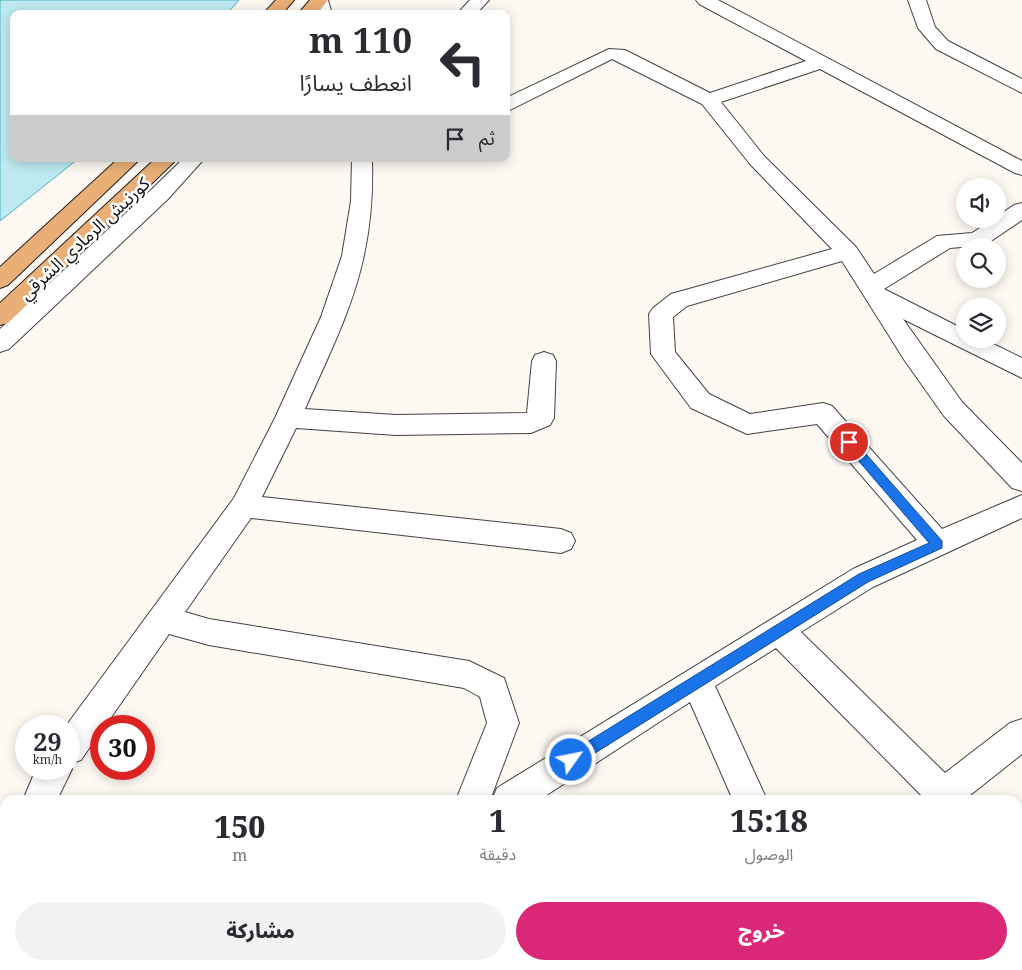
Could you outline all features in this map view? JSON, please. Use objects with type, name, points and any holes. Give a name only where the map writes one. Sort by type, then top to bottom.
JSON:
[{"type":"main road","points":[[276,10],[285,0]]},
{"type":"main road","points":[[310,10],[319,0]]},
{"type":"main road","name":"كورنيش الرمادي الشرقي","points":[[0,280],[127,162]]},
{"type":"main road","name":"كورنيش الرمادي الشرقي","points":[[0,317],[164,162]]},
{"type":"street","points":[[470,10],[480,0]]},
{"type":"street","points":[[706,0],[1022,170]]},
{"type":"street","points":[[917,0],[927,28],[942,45],[1022,87]]},
{"type":"street","points":[[510,104],[609,54],[619,54],[709,100],[757,160],[848,252],[914,355],[953,409],[1022,480]]},
{"type":"street","points":[[709,100],[822,62]]},
{"type":"street","points":[[0,343],[160,194],[191,162]]},
{"type":"street","points":[[80,734],[244,506],[288,418],[333,317],[353,256],[362,201],[362,162]]},
{"type":"street","points":[[872,290],[945,241],[977,240],[1022,210]]},
{"type":"street","points":[[848,252],[678,300],[661,314],[663,354],[700,401],[747,424],[823,413],[938,544]]},
{"type":"street","points":[[872,290],[1022,369]]},
{"type":"street","points":[[288,418],[396,425],[531,423],[540,418],[544,360]]},
{"type":"street","points":[[244,506],[561,541]]},
{"type":"street","points":[[517,795],[697,680],[863,578],[1022,506]]},
{"type":"street","points":[[163,618],[209,632],[469,675],[493,688],[503,723],[475,795]]},
{"type":"street","points":[[778,630],[937,795]]},
{"type":"street","points":[[697,680],[748,795]]},
{"type":"street","points":[[944,795],[1022,734]]},
{"type":"street","points":[[42,795],[50,780]]},
{"type":"water","points":[[0,0],[239,0],[230,10],[10,10],[10,162],[74,162],[0,221]]},
{"type":"route","points":[[571,760],[863,578],[938,544],[849,442]]}]
